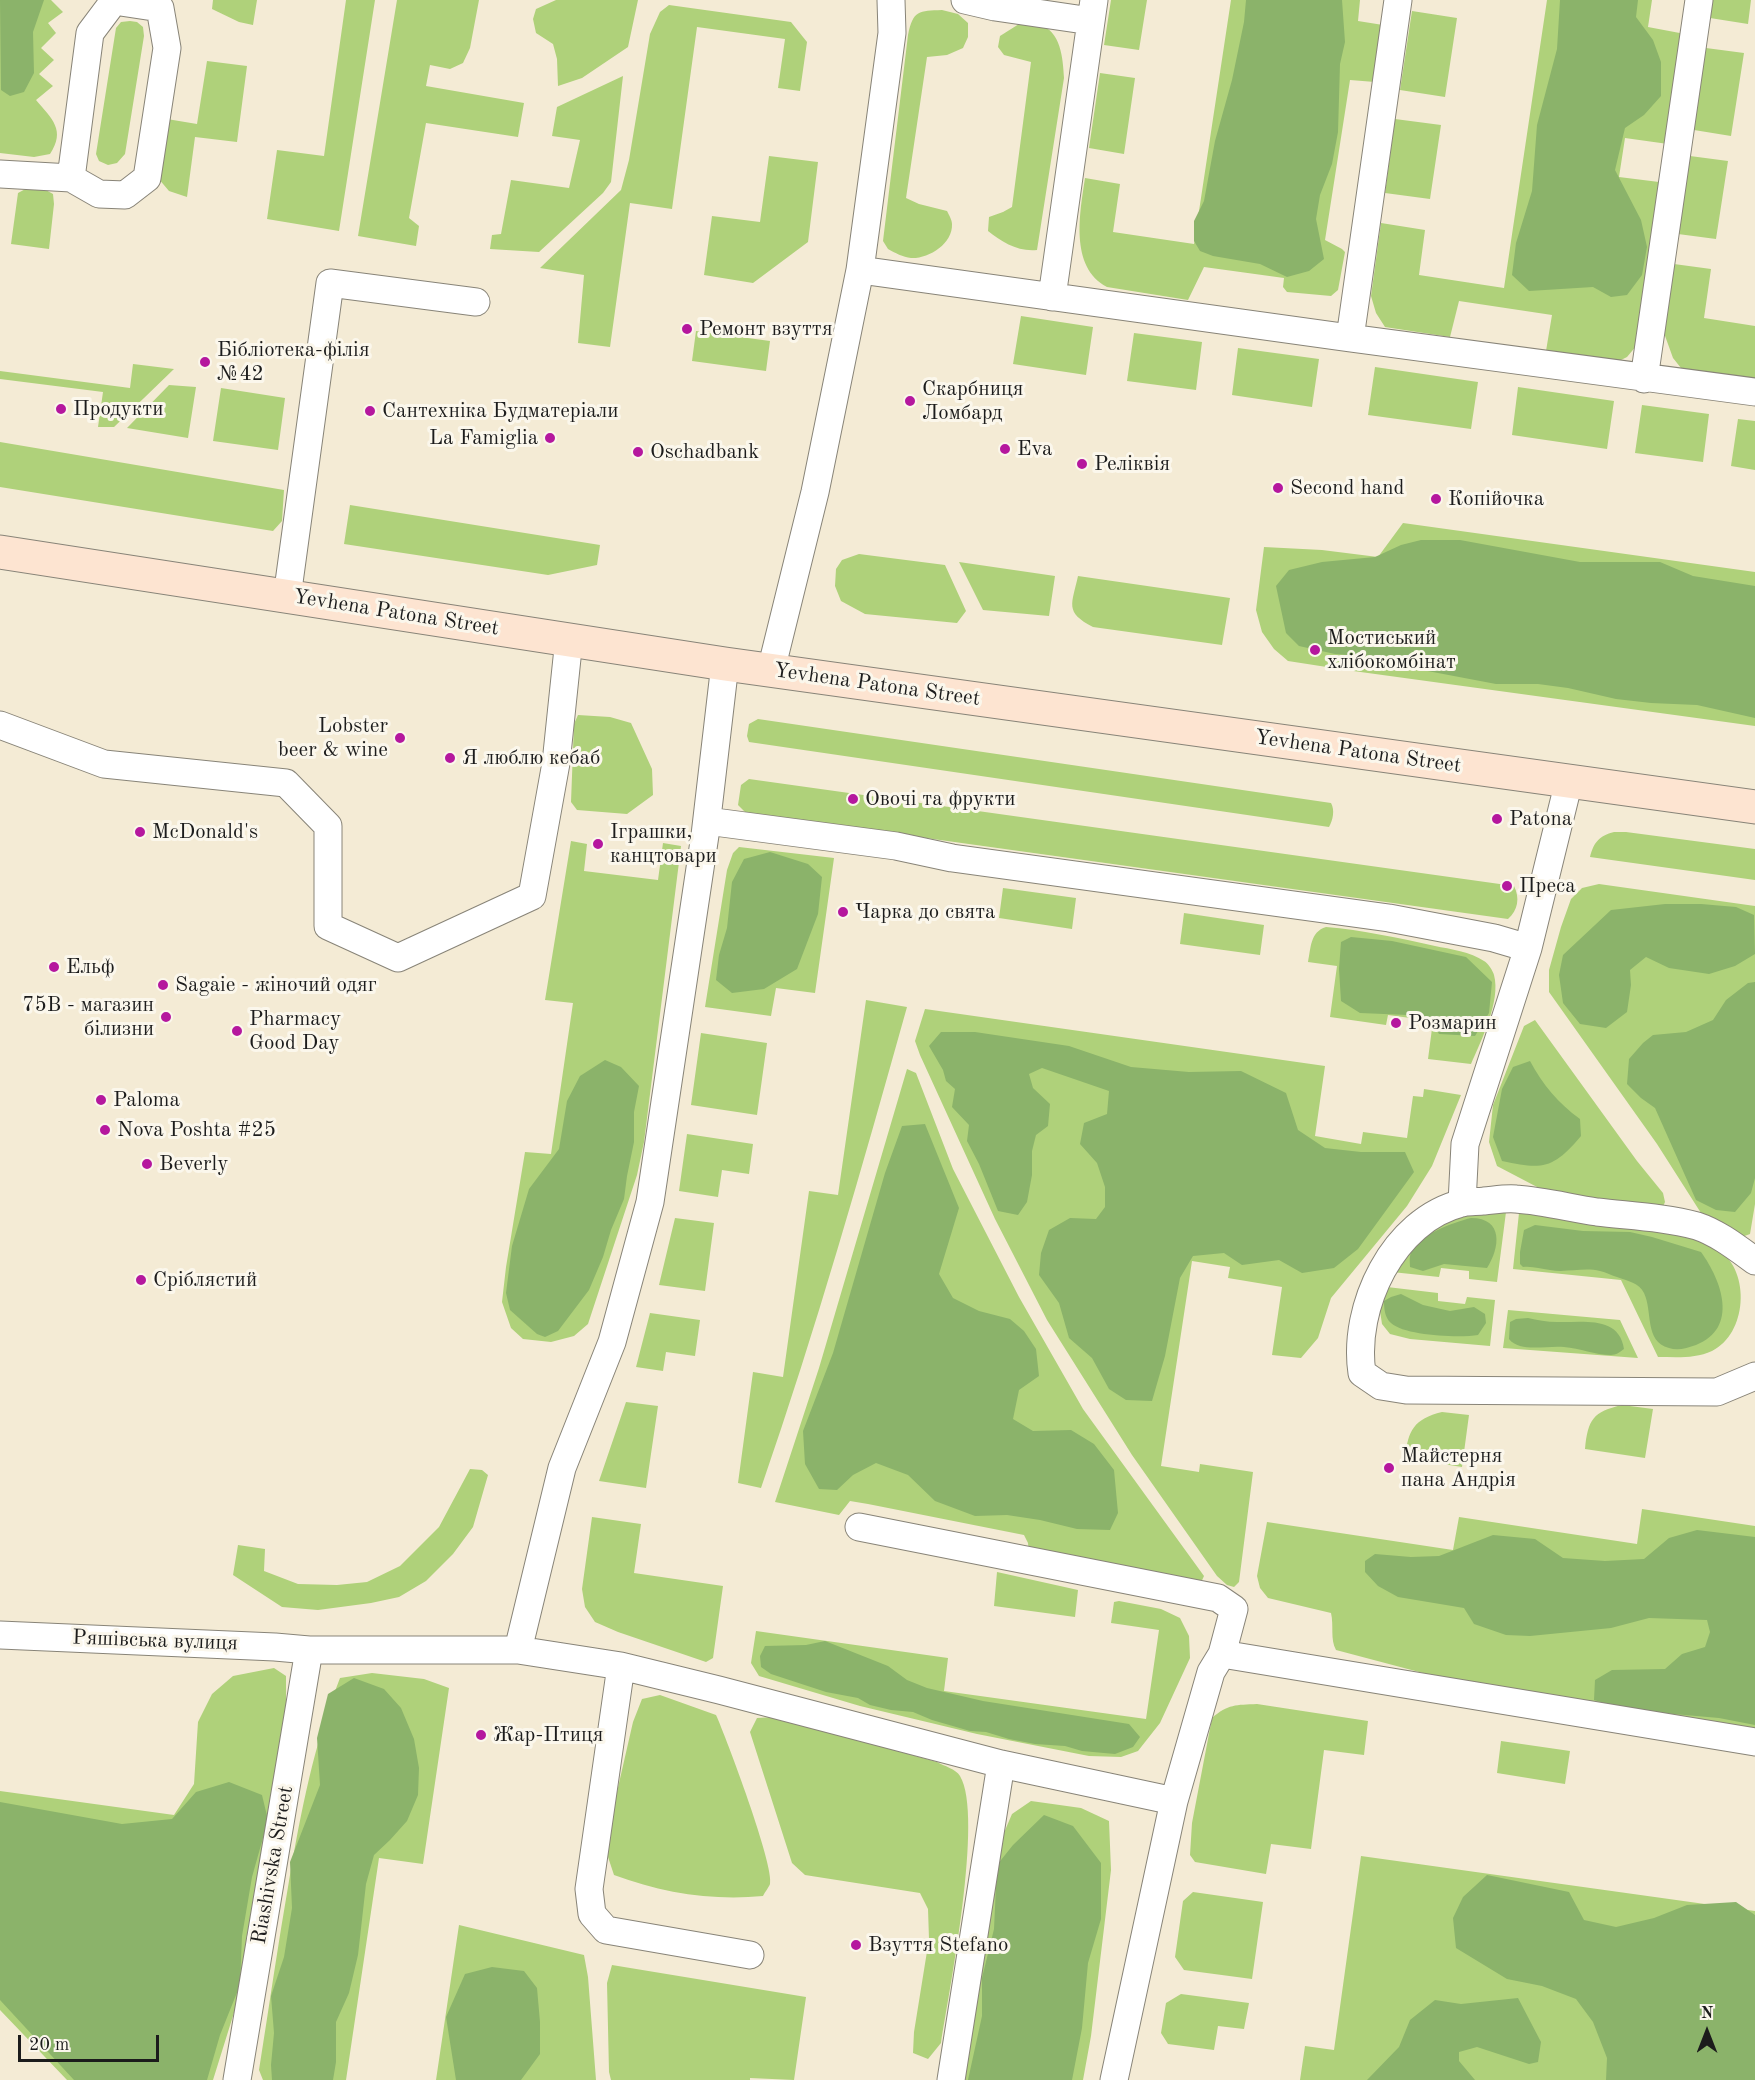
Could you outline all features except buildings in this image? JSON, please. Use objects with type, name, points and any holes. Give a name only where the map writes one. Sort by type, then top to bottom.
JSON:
[{"type":"main road","name":"Yevhena Patona Street","points":[[0,552],[725,664],[1755,807]]},
{"type":"lane","points":[[771,670],[815,492],[860,270],[892,33],[891,0]]},
{"type":"lane","points":[[965,0],[995,7],[1092,10],[1052,297]]},
{"type":"lane","points":[[1350,338],[1398,0]]},
{"type":"lane","points":[[1644,379],[1699,0]]},
{"type":"lane","points":[[0,174],[71,178],[99,194],[125,195],[147,178],[167,48],[159,8],[114,1],[90,33],[71,178]]},
{"type":"lane","points":[[860,270],[1644,379],[1755,392]]},
{"type":"lane","points":[[287,597],[330,283],[476,302]]},
{"type":"lane","points":[[0,725],[104,764],[286,783],[328,826],[328,926],[398,958],[532,896],[556,763],[569,639]]},
{"type":"lane","points":[[518,1650],[562,1468],[612,1342],[650,1202],[707,821],[725,664]]},
{"type":"lane","points":[[1462,1203],[1465,1144],[1528,948],[1569,781]]},
{"type":"lane","points":[[707,821],[896,846],[952,858],[1389,918],[1494,938],[1528,948]]},
{"type":"lane","points":[[1755,1261],[1726,1240],[1698,1227],[1650,1216],[1596,1212],[1515,1199],[1462,1203],[1427,1218],[1401,1241],[1385,1264],[1368,1299],[1359,1354],[1362,1373],[1381,1386],[1406,1390],[1717,1392],[1755,1376]]},
{"type":"lane","points":[[859,1527],[1218,1598],[1234,1610],[1221,1654],[1211,1672],[1174,1801],[1114,2080]]},
{"type":"lane","name":"Ряшівська вулиця","points":[[0,1635],[309,1650],[518,1650],[621,1666],[1001,1764],[1174,1801]]},
{"type":"lane","name":"Riashivska Street","points":[[237,2080],[309,1650]]},
{"type":"lane","points":[[1221,1654],[1755,1742]]},
{"type":"lane","points":[[621,1666],[589,1889],[592,1914],[606,1930],[750,1955]]},
{"type":"lane","points":[[951,2080],[1001,1764]]},
{"type":"green space","points":[[0,0],[51,0],[63,12],[48,23],[56,33],[41,48],[54,60],[39,74],[53,86],[36,100],[52,119],[57,131],[55,146],[50,154],[34,157],[0,153]]},
{"type":"green space","points":[[0,0],[44,0],[33,32],[34,73],[24,92],[10,96],[1,90]]},
{"type":"green space","points":[[213,0],[257,0],[253,25],[239,22],[212,9]]},
{"type":"green space","points":[[346,0],[375,0],[339,231],[267,219],[277,150],[324,156]]},
{"type":"green space","points":[[397,0],[479,0],[470,48],[463,63],[450,69],[430,65],[426,86],[524,103],[518,137],[426,123],[409,218],[419,226],[416,246],[358,236]]},
{"type":"green space","points":[[556,0],[638,0],[628,47],[582,78],[558,86],[557,59],[553,44],[536,33],[533,19],[536,9]]},
{"type":"green space","points":[[1111,0],[1147,0],[1139,50],[1104,45]]},
{"type":"green space","points":[[1231,0],[1360,0],[1358,21],[1383,25],[1375,82],[1350,80],[1325,240],[1345,252],[1338,290],[1331,296],[1287,292],[1283,287],[1284,278],[1204,267],[1188,300],[1107,287],[1095,278],[1082,253],[1080,222],[1085,178],[1120,184],[1113,232],[1194,244]]},
{"type":"green space","points":[[1246,0],[1342,0],[1345,42],[1340,64],[1338,132],[1332,164],[1320,195],[1316,219],[1324,259],[1309,271],[1287,277],[1260,264],[1213,256],[1200,251],[1194,241],[1194,221],[1204,201],[1215,141],[1232,80],[1244,22]]},
{"type":"green space","points":[[1547,0],[1652,0],[1648,27],[1685,34],[1668,144],[1625,138],[1619,177],[1659,182],[1637,345],[1627,357],[1617,362],[1546,351],[1552,315],[1459,301],[1450,337],[1385,327],[1376,313],[1371,296],[1381,223],[1425,230],[1419,275],[1504,288]]},
{"type":"green space","points":[[1560,0],[1638,0],[1636,17],[1653,40],[1661,62],[1661,96],[1644,115],[1625,128],[1615,170],[1641,220],[1647,247],[1642,275],[1627,295],[1611,297],[1593,287],[1529,291],[1512,275],[1516,243],[1532,191],[1537,125],[1557,49]]},
{"type":"green space","points":[[1713,0],[1751,0],[1748,24],[1710,18]]},
{"type":"green space","points":[[669,5],[791,22],[807,42],[800,91],[778,88],[785,39],[697,27],[672,209],[630,203],[610,347],[578,343],[584,275],[540,268],[621,190],[629,160],[650,34],[660,12]]},
{"type":"green space","points":[[942,10],[958,14],[968,23],[968,37],[963,48],[947,55],[927,57],[906,198],[947,211],[952,222],[951,231],[944,244],[938,249],[925,256],[911,258],[888,249],[883,241],[908,35],[915,16],[922,12]]},
{"type":"green space","points":[[1412,11],[1457,18],[1445,97],[1400,90]]},
{"type":"green space","points":[[121,22],[137,22],[143,27],[144,36],[125,154],[117,163],[108,165],[99,161],[96,154],[116,28]]},
{"type":"green space","points":[[1019,24],[1039,25],[1052,33],[1059,46],[1064,70],[1037,250],[1011,245],[988,231],[989,217],[1012,207],[1031,62],[1004,55],[998,47],[1000,36]]},
{"type":"green space","points":[[1706,48],[1744,53],[1731,136],[1694,130]]},
{"type":"green space","points":[[207,61],[247,66],[237,142],[195,137],[187,197],[169,191],[158,178],[167,119],[197,124]]},
{"type":"green space","points":[[1100,73],[1135,78],[1124,154],[1089,148]]},
{"type":"green space","points":[[623,76],[611,182],[603,193],[539,252],[490,249],[492,235],[501,234],[511,180],[569,188],[580,140],[552,136],[557,107]]},
{"type":"green space","points":[[1395,119],[1441,125],[1430,199],[1385,193]]},
{"type":"green space","points":[[769,156],[818,162],[808,242],[753,283],[704,275],[712,216],[760,222]]},
{"type":"green space","points":[[1690,156],[1728,161],[1716,239],[1678,234]]},
{"type":"green space","points":[[31,186],[53,194],[49,249],[11,244],[18,193]]},
{"type":"green space","points":[[1674,264],[1711,269],[1704,318],[1755,326],[1755,382],[1685,373],[1673,358],[1664,333]]},
{"type":"green space","points":[[1021,316],[1093,327],[1086,375],[1013,364]]},
{"type":"green space","points":[[696,331],[770,341],[766,371],[692,361]]},
{"type":"green space","points":[[1134,333],[1202,342],[1196,390],[1127,381]]},
{"type":"green space","points":[[1238,348],[1319,359],[1312,407],[1232,395]]},
{"type":"green space","points":[[133,364],[174,369],[114,427],[98,427],[103,392],[0,379],[0,371],[130,388]]},
{"type":"green space","points":[[1375,367],[1478,382],[1471,429],[1368,415]]},
{"type":"green space","points":[[169,385],[196,387],[188,438],[127,428]]},
{"type":"green space","points":[[1518,387],[1614,401],[1607,449],[1512,435]]},
{"type":"green space","points":[[221,388],[285,398],[278,450],[213,441]]},
{"type":"green space","points":[[1642,405],[1709,414],[1703,462],[1635,453]]},
{"type":"green space","points":[[1738,419],[1755,421],[1755,470],[1731,466]]},
{"type":"green space","points":[[0,442],[284,490],[282,521],[273,531],[0,487]]},
{"type":"green space","points":[[350,505],[600,545],[597,565],[548,575],[344,544]]},
{"type":"green space","points":[[1403,523],[1755,572],[1755,726],[1288,661],[1274,649],[1262,632],[1256,610],[1264,547],[1322,550],[1378,557]]},
{"type":"green space","points":[[1421,540],[1460,540],[1580,562],[1660,562],[1693,576],[1755,586],[1755,718],[1697,705],[1616,699],[1538,684],[1496,684],[1299,646],[1286,633],[1276,586],[1289,570],[1322,562],[1375,557],[1401,545]]},
{"type":"green space","points":[[859,554],[945,565],[966,611],[957,623],[865,614],[841,601],[835,586],[836,569],[842,560]]},
{"type":"green space","points":[[959,562],[1055,576],[1049,616],[983,610]]},
{"type":"green space","points":[[1078,576],[1230,598],[1222,645],[1093,627],[1078,617],[1072,606]]},
{"type":"green space","points":[[578,715],[610,717],[631,723],[652,769],[653,795],[627,814],[577,810],[571,802],[574,724]]},
{"type":"green space","points":[[758,719],[1331,803],[1332,821],[1329,827],[749,742],[747,736],[749,724]]},
{"type":"green space","points":[[749,779],[1514,886],[1517,904],[1508,919],[746,813],[738,805],[741,785]]},
{"type":"green space","points":[[1614,832],[1755,849],[1755,880],[1590,857],[1598,840]]},
{"type":"green space","points":[[571,841],[587,844],[584,871],[658,880],[663,843],[681,846],[644,1142],[637,1175],[588,1324],[574,1336],[551,1342],[523,1339],[511,1328],[502,1302],[525,1152],[551,1154],[573,1003],[545,1000]]},
{"type":"green space","points":[[739,847],[834,858],[815,993],[776,988],[771,1016],[705,1007],[727,870],[733,853]]},
{"type":"green space","points":[[770,852],[808,864],[822,877],[818,914],[797,969],[764,989],[732,993],[716,980],[719,955],[727,928],[732,882],[744,859]]},
{"type":"green space","points":[[1599,884],[1755,906],[1755,1204],[1750,1234],[1739,1238],[1708,1224],[1657,1144],[1549,992],[1549,970],[1571,899],[1582,888]]},
{"type":"green space","points":[[1003,888],[1076,898],[1072,929],[999,918]]},
{"type":"green space","points":[[1665,904],[1736,907],[1754,915],[1755,954],[1735,966],[1709,974],[1669,968],[1646,957],[1630,970],[1631,985],[1627,1012],[1606,1028],[1580,1024],[1563,1003],[1559,975],[1563,955],[1611,910]]},
{"type":"green space","points":[[1184,913],[1264,925],[1260,955],[1180,944]]},
{"type":"green space","points":[[1326,927],[1353,930],[1454,950],[1473,955],[1487,963],[1494,975],[1495,997],[1489,1021],[1471,1064],[1428,1059],[1433,1021],[1388,1015],[1386,1025],[1330,1017],[1337,966],[1308,962],[1314,937]]},
{"type":"green space","points":[[1351,937],[1392,941],[1466,957],[1492,982],[1489,1013],[1475,1036],[1439,1034],[1432,1021],[1408,1015],[1360,1013],[1341,1001],[1339,969],[1341,942]]},
{"type":"green space","points":[[1755,982],[1755,1178],[1751,1193],[1735,1212],[1716,1210],[1696,1200],[1655,1108],[1627,1084],[1629,1059],[1653,1035],[1686,1032],[1713,1020],[1726,1000],[1748,983]]},
{"type":"green space","points":[[866,1000],[907,1007],[820,1308],[761,1488],[738,1483],[753,1372],[783,1377],[809,1191],[838,1195]]},
{"type":"green space","points":[[925,1009],[1325,1066],[1315,1136],[1361,1144],[1363,1132],[1407,1138],[1413,1096],[1423,1097],[1424,1089],[1461,1095],[1432,1166],[1407,1206],[1331,1298],[1318,1338],[1301,1358],[1272,1355],[1282,1287],[1228,1278],[1230,1267],[1192,1261],[1161,1466],[1199,1472],[1200,1464],[1253,1472],[1239,1582],[1234,1587],[1227,1585],[1217,1576],[1132,1455],[1047,1320],[995,1219],[920,1055],[915,1041]]},
{"type":"green space","points":[[1535,1020],[1637,1161],[1663,1193],[1665,1202],[1661,1211],[1602,1202],[1539,1188],[1497,1166],[1489,1142],[1493,1105],[1524,1026]]},
{"type":"green space","points":[[941,1032],[975,1032],[1069,1046],[1131,1067],[1189,1072],[1241,1071],[1286,1093],[1298,1130],[1325,1148],[1361,1152],[1405,1152],[1414,1172],[1358,1249],[1334,1268],[1302,1273],[1279,1260],[1242,1265],[1224,1253],[1193,1256],[1180,1278],[1165,1356],[1152,1401],[1126,1400],[1109,1389],[1092,1358],[1069,1338],[1059,1303],[1039,1275],[1041,1253],[1049,1230],[1070,1218],[1096,1219],[1105,1207],[1105,1187],[1097,1163],[1080,1144],[1084,1123],[1107,1114],[1109,1091],[1042,1068],[1029,1074],[1033,1088],[1050,1104],[1048,1126],[1036,1135],[1032,1151],[1032,1175],[1027,1202],[1018,1215],[998,1211],[967,1141],[969,1125],[952,1107],[955,1089],[946,1081],[943,1070],[929,1046]]},
{"type":"green space","points":[[701,1033],[767,1043],[757,1115],[691,1105]]},
{"type":"green space","points":[[605,1060],[621,1067],[639,1086],[634,1112],[634,1142],[624,1199],[589,1290],[558,1331],[545,1337],[537,1334],[510,1310],[506,1293],[512,1246],[529,1189],[559,1149],[567,1101],[580,1076]]},
{"type":"green space","points":[[1530,1061],[1552,1093],[1580,1119],[1581,1136],[1555,1161],[1538,1166],[1502,1161],[1493,1137],[1502,1089],[1513,1067]]},
{"type":"green space","points":[[907,1069],[916,1073],[953,1169],[1019,1297],[1083,1409],[1204,1576],[1199,1587],[1029,1554],[1028,1543],[1024,1535],[850,1501],[839,1515],[775,1502],[819,1368]]},
{"type":"green space","points":[[925,1124],[959,1208],[939,1274],[953,1298],[979,1311],[1010,1319],[1024,1331],[1036,1349],[1039,1376],[1019,1390],[1013,1419],[1033,1431],[1071,1430],[1094,1444],[1114,1470],[1118,1513],[1110,1530],[1077,1529],[1007,1515],[975,1516],[935,1501],[908,1475],[876,1463],[853,1475],[837,1490],[819,1489],[805,1464],[803,1431],[833,1353],[885,1173],[902,1126]]},
{"type":"green space","points":[[687,1134],[753,1144],[749,1174],[722,1170],[718,1197],[679,1191]]},
{"type":"green space","points":[[1506,1212],[1497,1282],[1469,1279],[1469,1271],[1441,1268],[1439,1277],[1392,1272],[1426,1233],[1462,1215]]},
{"type":"green space","points":[[1519,1213],[1666,1229],[1707,1242],[1729,1260],[1740,1287],[1741,1302],[1732,1331],[1724,1343],[1706,1354],[1658,1357],[1621,1280],[1513,1269]]},
{"type":"green space","points":[[675,1218],[714,1223],[705,1291],[659,1285]]},
{"type":"green space","points":[[1471,1218],[1482,1219],[1494,1229],[1495,1252],[1487,1268],[1444,1264],[1423,1271],[1410,1267],[1411,1253],[1421,1240],[1446,1226]]},
{"type":"green space","points":[[1535,1225],[1583,1231],[1630,1232],[1701,1252],[1720,1290],[1722,1316],[1718,1327],[1709,1337],[1696,1345],[1676,1349],[1661,1344],[1652,1333],[1644,1293],[1629,1281],[1594,1270],[1556,1271],[1523,1267],[1520,1264],[1520,1252],[1524,1230]]},
{"type":"green space","points":[[1387,1287],[1438,1293],[1438,1301],[1465,1304],[1467,1297],[1495,1300],[1490,1346],[1410,1339],[1390,1334],[1382,1324],[1380,1311]]},
{"type":"green space","points":[[1401,1294],[1423,1305],[1450,1311],[1474,1307],[1485,1314],[1486,1323],[1478,1335],[1470,1336],[1433,1335],[1408,1331],[1391,1323],[1387,1319],[1385,1310],[1384,1301]]},
{"type":"green space","points":[[1508,1310],[1620,1320],[1638,1358],[1503,1348]]},
{"type":"green space","points":[[650,1313],[700,1320],[695,1356],[666,1352],[663,1371],[636,1367]]},
{"type":"green space","points":[[1528,1318],[1553,1322],[1598,1323],[1615,1331],[1621,1338],[1624,1349],[1611,1355],[1564,1347],[1520,1346],[1509,1339],[1510,1322]]},
{"type":"green space","points":[[626,1402],[658,1406],[646,1488],[599,1481]]},
{"type":"green space","points":[[1622,1405],[1653,1409],[1645,1458],[1585,1449],[1588,1430],[1594,1418],[1604,1411]]},
{"type":"green space","points":[[1442,1412],[1469,1415],[1462,1467],[1405,1458],[1408,1440],[1414,1427],[1425,1418]]},
{"type":"green space","points":[[470,1469],[482,1470],[488,1475],[473,1527],[453,1554],[426,1581],[399,1597],[318,1610],[282,1607],[233,1575],[238,1545],[265,1549],[264,1571],[298,1584],[337,1585],[367,1582],[400,1566],[439,1527]]},
{"type":"green space","points":[[1642,1509],[1755,1526],[1755,1730],[1438,1677],[1336,1650],[1331,1613],[1268,1598],[1260,1588],[1257,1576],[1267,1522],[1453,1550],[1459,1517],[1637,1544]]},
{"type":"green space","points":[[592,1517],[641,1524],[634,1573],[723,1586],[713,1658],[706,1662],[595,1622],[585,1607],[582,1589]]},
{"type":"green space","points":[[1697,1530],[1755,1537],[1755,1725],[1719,1718],[1628,1710],[1594,1700],[1595,1680],[1612,1670],[1665,1669],[1682,1654],[1705,1647],[1710,1632],[1707,1620],[1649,1618],[1611,1628],[1530,1636],[1506,1635],[1474,1624],[1464,1608],[1398,1597],[1378,1586],[1365,1572],[1365,1561],[1375,1554],[1411,1557],[1439,1556],[1493,1535],[1535,1539],[1563,1558],[1605,1561],[1644,1559],[1669,1538]]},
{"type":"green space","points":[[997,1572],[1078,1590],[1075,1617],[994,1606]]},
{"type":"green space","points":[[1114,1602],[1161,1609],[1180,1618],[1189,1636],[1190,1658],[1160,1723],[1138,1751],[1121,1757],[1089,1756],[977,1734],[860,1706],[759,1676],[751,1663],[756,1631],[948,1658],[944,1691],[1146,1719],[1159,1630],[1111,1623]]},
{"type":"green space","points":[[825,1641],[888,1666],[907,1680],[927,1688],[983,1701],[1129,1724],[1140,1737],[1133,1747],[1115,1754],[1035,1744],[986,1732],[970,1731],[913,1712],[870,1705],[858,1698],[826,1692],[771,1674],[761,1667],[760,1656],[765,1646],[806,1645]]},
{"type":"green space","points":[[274,1668],[286,1676],[286,1713],[242,1987],[213,2080],[67,2080],[0,2010],[0,1791],[174,1815],[194,1784],[198,1722],[212,1694],[233,1676]]},
{"type":"green space","points":[[372,1673],[424,1679],[449,1688],[423,1864],[379,1858],[346,2080],[263,2080],[259,2070],[281,1928],[309,1778],[340,1678]]},
{"type":"green space","points":[[354,1678],[384,1689],[401,1708],[414,1739],[419,1768],[418,1795],[407,1821],[374,1855],[366,1884],[358,1955],[349,1993],[336,2022],[336,2062],[333,2080],[272,2080],[274,2033],[271,1996],[284,1957],[292,1908],[290,1862],[320,1785],[317,1738],[328,1694]]},
{"type":"green space","points":[[660,1695],[716,1715],[749,1801],[770,1873],[770,1884],[763,1896],[725,1897],[688,1894],[650,1887],[614,1875],[606,1851],[611,1818],[633,1722],[642,1699]]},
{"type":"green space","points":[[1257,1704],[1368,1721],[1364,1755],[1324,1750],[1311,1849],[1271,1844],[1266,1874],[1195,1862],[1190,1855],[1192,1823],[1212,1718],[1233,1706]]},
{"type":"green space","points":[[775,1717],[937,1762],[960,1776],[966,1797],[967,1864],[957,1946],[941,2043],[928,2059],[913,2053],[914,2032],[929,1939],[928,1909],[920,1893],[805,1875],[792,1863],[750,1732],[757,1718]]},
{"type":"green space","points":[[1501,1741],[1570,1751],[1565,1784],[1497,1773]]},
{"type":"green space","points":[[229,1782],[262,1795],[268,1820],[252,1877],[242,1936],[240,1985],[220,2035],[207,2080],[74,2080],[0,2000],[0,1802],[122,1824],[172,1819],[196,1792]]},
{"type":"green space","points":[[1031,1801],[1081,1808],[1109,1821],[1111,1870],[1091,2036],[1083,2080],[965,2080],[997,1849],[1012,1814]]},
{"type":"green space","points":[[1044,1815],[1073,1826],[1101,1863],[1101,1919],[1088,1963],[1082,2028],[1072,2080],[968,2080],[982,2016],[982,1978],[994,1929],[997,1865],[1013,1845]]},
{"type":"green space","points":[[1361,1856],[1755,1911],[1755,2080],[1300,2080],[1305,2046],[1334,2050]]},
{"type":"green space","points":[[1487,1875],[1569,1892],[1584,1920],[1616,1927],[1654,1918],[1687,1905],[1736,1902],[1755,1915],[1755,2080],[1606,2080],[1607,2058],[1593,2022],[1576,1999],[1542,1986],[1507,1979],[1456,1948],[1453,1918],[1463,1897]]},
{"type":"green space","points":[[1193,1892],[1263,1902],[1252,1979],[1184,1970],[1175,1957],[1183,1901]]},
{"type":"green space","points":[[459,1925],[584,1955],[588,1977],[596,2080],[436,2080]]},
{"type":"green space","points":[[612,1965],[806,1997],[794,2080],[750,2078],[750,2080],[611,2080],[607,1983]]},
{"type":"green space","points":[[492,1967],[524,1971],[537,1988],[540,2054],[521,2080],[456,2080],[446,2017],[465,1974]]},
{"type":"green space","points":[[1181,1994],[1249,2003],[1244,2029],[1218,2026],[1214,2050],[1168,2044],[1161,2033],[1166,2003]]},
{"type":"green space","points":[[1518,1998],[1541,2042],[1538,2062],[1529,2064],[1477,2047],[1459,2052],[1459,2061],[1475,2080],[1367,2080],[1399,2047],[1410,2020],[1435,2000],[1461,2004]]},
{"type":"place","name":"Ремонт взуття","points":[[687,329]]},
{"type":"place","name":"Бібліотека-філія №42","points":[[205,362]]},
{"type":"place","name":"Скарбниця Ломбард","points":[[910,401]]},
{"type":"place","name":"Продукти","points":[[61,409]]},
{"type":"place","name":"Сантехніка Будматеріали","points":[[370,411]]},
{"type":"place","name":"La Famiglia","points":[[550,438]]},
{"type":"place","name":"Eva","points":[[1005,449]]},
{"type":"place","name":"Oschadbank","points":[[638,452]]},
{"type":"place","name":"Реліквія","points":[[1082,464]]},
{"type":"place","name":"Second hand","points":[[1278,488]]},
{"type":"place","name":"Копійочка","points":[[1436,499]]},
{"type":"place","name":"Мостиський хлібокомбінат","points":[[1315,650]]},
{"type":"place","name":"Lobster beer & wine","points":[[400,738]]},
{"type":"place","name":"Я люблю кебаб","points":[[450,758]]},
{"type":"place","name":"Овочі та фрукти","points":[[853,799]]},
{"type":"place","name":"Patona","points":[[1497,819]]},
{"type":"place","name":"McDonald's","points":[[140,832]]},
{"type":"place","name":"Іграшки, канцтовари","points":[[598,844]]},
{"type":"place","name":"Преса","points":[[1507,886]]},
{"type":"place","name":"Чарка до свята","points":[[843,912]]},
{"type":"place","name":"Ельф","points":[[54,967]]},
{"type":"place","name":"Sagaie - жіночий одяг","points":[[163,985]]},
{"type":"place","name":"75В - магазин білизни","points":[[166,1017]]},
{"type":"place","name":"Розмарин","points":[[1396,1023]]},
{"type":"place","name":"Pharmacy Good Day","points":[[237,1031]]},
{"type":"place","name":"Paloma","points":[[101,1100]]},
{"type":"place","name":"Nova Poshta #25","points":[[105,1130]]},
{"type":"place","name":"Beverly","points":[[147,1164]]},
{"type":"place","name":"Сріблястий","points":[[141,1280]]},
{"type":"place","name":"Майстерня пана Андрія","points":[[1389,1468]]},
{"type":"place","name":"Жар-Птиця","points":[[481,1735]]},
{"type":"place","name":"Взуття Stefano","points":[[856,1945]]}]
